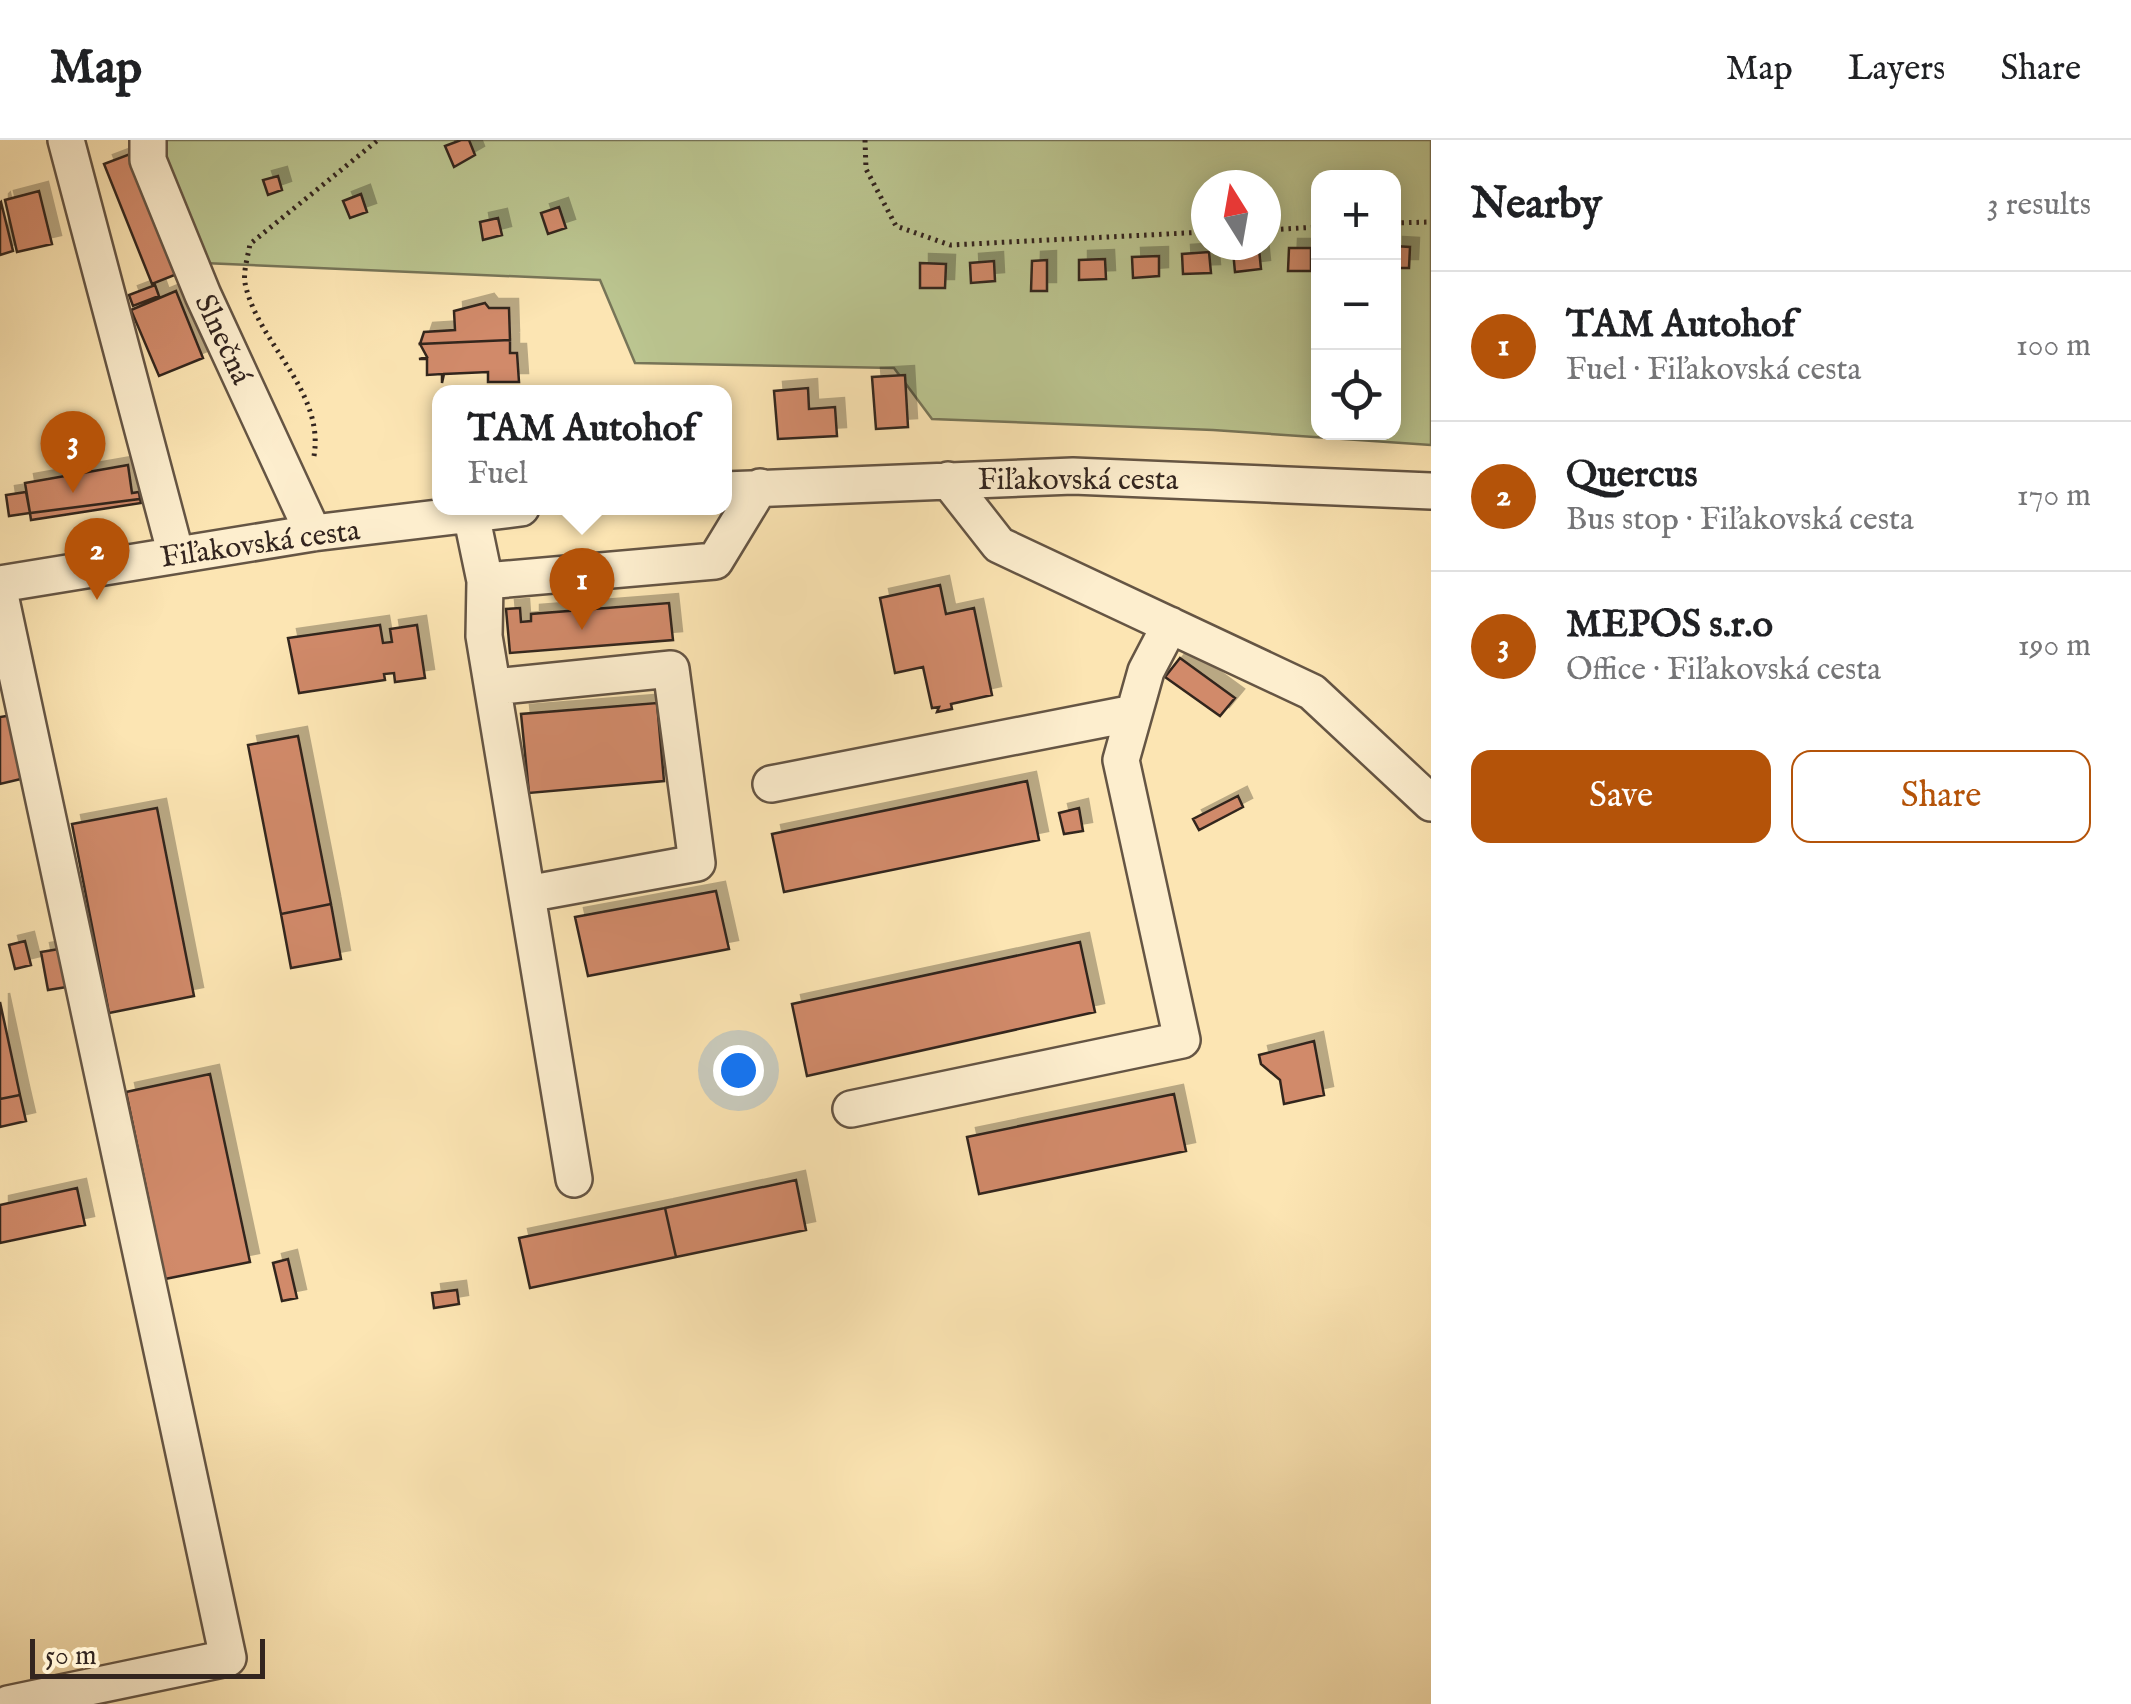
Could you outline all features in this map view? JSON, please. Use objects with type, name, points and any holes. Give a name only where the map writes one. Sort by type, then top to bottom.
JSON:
[{"type":"street","points":[[66,140],[176,555]]},
{"type":"street","name":"Slnečná","points":[[148,140],[148,160],[203,295],[313,534]]},
{"type":"street","name":"Fiľakovská cesta","points":[[732,490],[1092,477],[1431,491]]},
{"type":"street","points":[[948,480],[999,545],[1312,692],[1431,803]]},
{"type":"street","points":[[485,581],[716,561],[760,488]]},
{"type":"street","name":"Fiľakovská cesta","points":[[0,584],[313,534],[462,515]]},
{"type":"street","points":[[470,515],[485,581],[484,636],[574,1179]]},
{"type":"street","points":[[0,594],[228,1658],[8,1704]]},
{"type":"street","points":[[852,1110],[1182,1040],[1121,760],[1146,671],[1170,625]]},
{"type":"street","points":[[492,687],[671,669],[698,863],[527,894]]},
{"type":"street","points":[[771,784],[1134,713]]},
{"type":"path","points":[[291,486],[316,453],[305,396],[244,280],[250,244],[378,140]]},
{"type":"path","points":[[865,140],[866,169],[896,226],[950,245],[1191,233]]},
{"type":"path","points":[[1401,224],[1431,222]]},
{"type":"path","points":[[1281,229],[1311,227]]},
{"type":"green space","points":[[162,140],[1431,140],[1431,445],[1358,440],[1401,440],[1401,170],[1311,170],[1311,437],[932,419],[894,368],[635,363],[600,280],[204,263],[161,159]]},
{"type":"building","points":[[469,140],[475,155],[454,167],[445,146]]},
{"type":"building","points":[[130,154],[177,274],[152,284],[104,164]]},
{"type":"building","points":[[278,176],[282,190],[268,195],[263,180]]},
{"type":"building","points":[[39,191],[52,244],[17,252],[5,200]]},
{"type":"building","points":[[361,194],[367,212],[350,218],[343,201]]},
{"type":"building","points":[[0,203],[13,251],[0,255]]},
{"type":"building","points":[[559,207],[566,228],[548,234],[541,213]]},
{"type":"building","points":[[498,218],[502,235],[483,240],[480,222]]},
{"type":"building","points":[[1401,246],[1410,247],[1409,268],[1401,268]]},
{"type":"building","points":[[1289,248],[1311,248],[1311,271],[1288,271]]},
{"type":"building","points":[[1191,253],[1191,260],[1210,260],[1211,273],[1183,274],[1182,254]]},
{"type":"building","points":[[1159,256],[1159,276],[1133,278],[1132,257]]},
{"type":"building","points":[[1105,259],[1106,279],[1079,280],[1079,260]]},
{"type":"building","points":[[1047,260],[1047,291],[1031,291],[1032,261]]},
{"type":"building","points":[[1234,260],[1260,260],[1261,269],[1235,272]]},
{"type":"building","points":[[994,261],[995,281],[971,283],[970,263]]},
{"type":"building","points":[[920,263],[946,264],[945,288],[920,288]]},
{"type":"building","points":[[155,285],[159,296],[133,306],[129,295]]},
{"type":"building","points":[[176,291],[203,358],[159,376],[131,310]]},
{"type":"building","points":[[485,303],[489,308],[509,308],[510,340],[420,344],[424,332],[455,330],[454,311]]},
{"type":"building","points":[[510,340],[510,353],[517,353],[519,382],[488,382],[488,372],[444,374],[442,383],[442,374],[427,375],[427,359],[419,359],[427,357],[420,344]]},
{"type":"building","points":[[905,375],[908,427],[876,429],[872,377]]},
{"type":"building","points":[[808,388],[809,409],[835,407],[837,436],[778,439],[774,391]]},
{"type":"building","points":[[128,465],[132,493],[139,492],[140,499],[30,513],[25,483]]},
{"type":"building","points":[[26,492],[30,513],[9,516],[6,495]]},
{"type":"building","points":[[140,499],[141,503],[31,520],[30,513]]},
{"type":"building","points":[[940,585],[946,614],[974,608],[992,695],[951,704],[952,709],[937,712],[939,707],[932,708],[923,667],[895,673],[880,598]]},
{"type":"building","points":[[669,603],[673,640],[510,653],[506,609],[520,608],[521,622],[531,621],[531,614]]},
{"type":"building","points":[[380,625],[383,643],[392,642],[390,629],[417,625],[425,678],[395,682],[394,673],[384,674],[385,680],[299,693],[288,638]]},
{"type":"building","points":[[1180,658],[1235,698],[1220,716],[1165,677]]},
{"type":"building","points":[[657,703],[664,781],[529,793],[521,714]]},
{"type":"building","points":[[13,715],[25,778],[0,784],[0,717]]},
{"type":"building","points":[[298,736],[331,904],[281,914],[248,745]]},
{"type":"building","points":[[1027,781],[1039,840],[784,892],[772,834]]},
{"type":"building","points":[[1238,796],[1243,807],[1199,830],[1193,819]]},
{"type":"building","points":[[157,808],[194,996],[109,1013],[72,824]]},
{"type":"building","points":[[1079,808],[1083,831],[1064,834],[1059,813]]},
{"type":"building","points":[[716,891],[729,949],[588,976],[575,917]]},
{"type":"building","points":[[331,904],[341,959],[291,968],[281,914]]},
{"type":"building","points":[[25,941],[31,965],[15,969],[9,945]]},
{"type":"building","points":[[1080,942],[1095,1012],[807,1076],[792,1004]]},
{"type":"building","points":[[65,948],[73,986],[48,990],[41,952]]},
{"type":"building","points":[[0,1002],[20,1095],[0,1099]]},
{"type":"building","points":[[1314,1041],[1324,1095],[1284,1104],[1280,1080],[1261,1064],[1259,1055]]},
{"type":"building","points":[[210,1074],[250,1262],[165,1279],[126,1092]]},
{"type":"building","points":[[1174,1094],[1186,1151],[979,1194],[967,1137]]},
{"type":"building","points":[[20,1095],[26,1121],[0,1127],[0,1099]]},
{"type":"building","points":[[796,1180],[806,1230],[676,1257],[665,1208]]},
{"type":"building","points":[[77,1188],[85,1225],[0,1243],[0,1205]]},
{"type":"building","points":[[665,1208],[676,1257],[530,1288],[519,1238]]},
{"type":"building","points":[[288,1259],[297,1298],[282,1301],[273,1263]]},
{"type":"building","points":[[457,1290],[459,1304],[434,1308],[432,1293]]},
{"type":"place","name":"MEPOS s.r.o","points":[[73,493]]},
{"type":"place","name":"Quercus","points":[[97,600]]},
{"type":"place","name":"TAM Autohof","points":[[582,630]]}]
